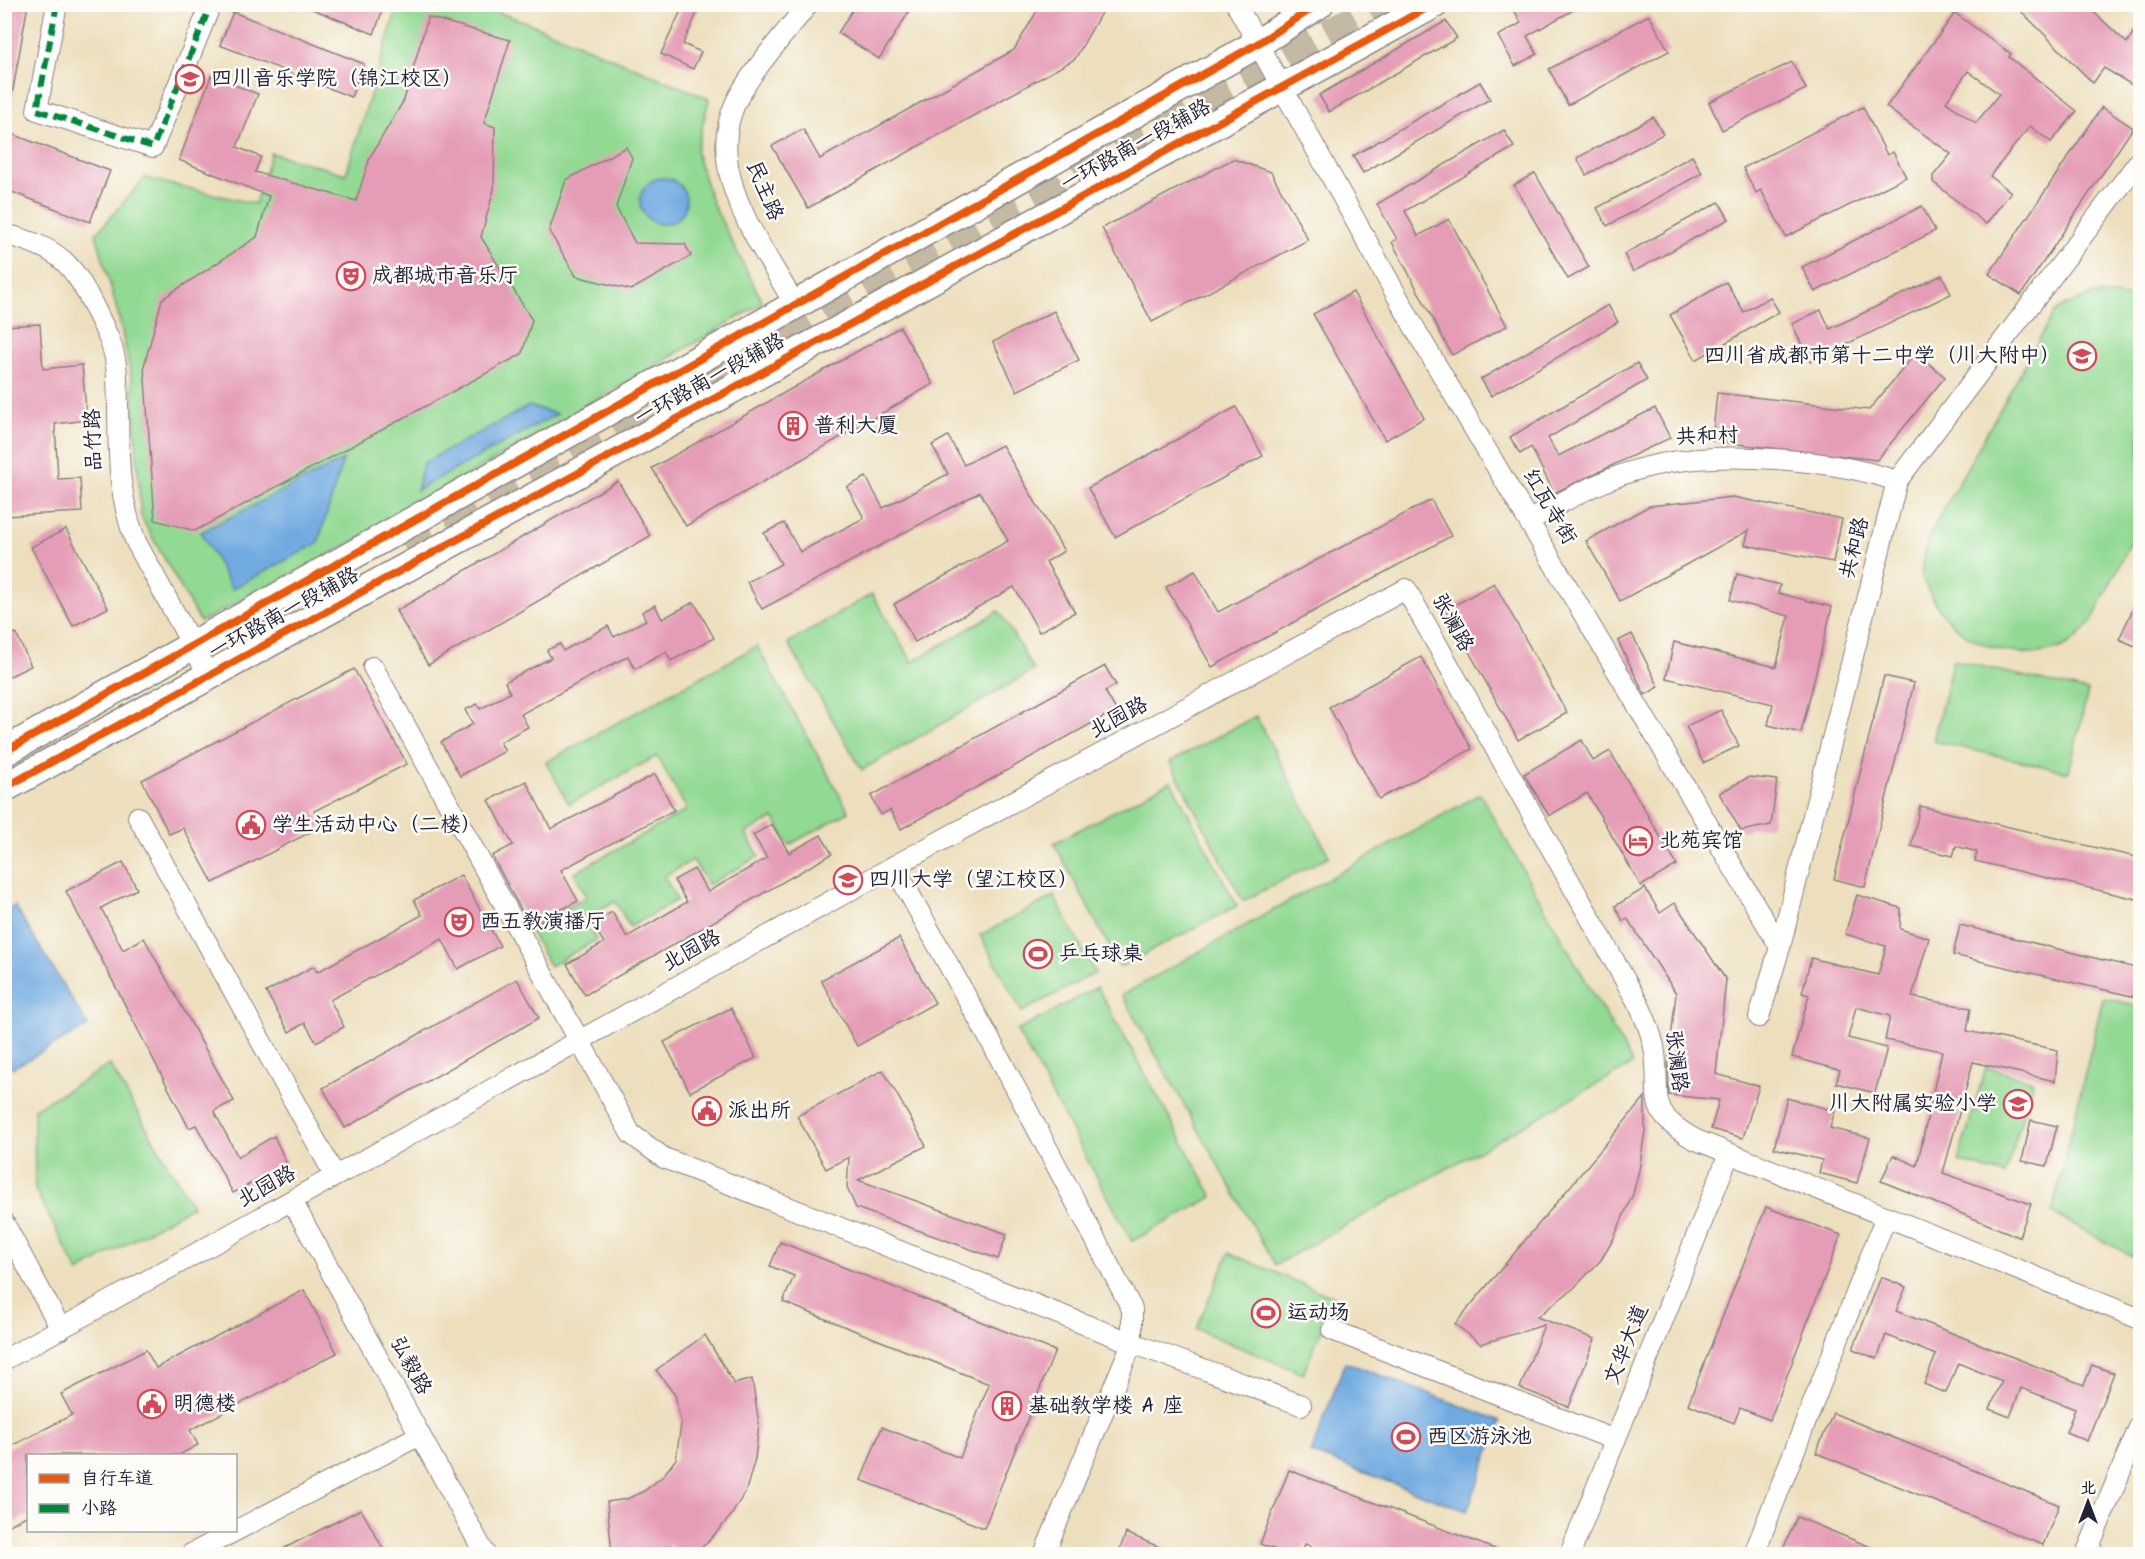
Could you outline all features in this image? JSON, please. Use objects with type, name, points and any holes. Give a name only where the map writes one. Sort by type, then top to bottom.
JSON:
[{"type":"main road","name":"一环路南一段辅路","points":[[4,752],[1257,44],[1319,4]]},
{"type":"main road","name":"一环路南一段辅路","points":[[4,788],[1434,4]]},
{"type":"street","points":[[57,4],[38,110],[153,147],[212,4]]},
{"type":"street","name":"民主路","points":[[795,304],[736,198],[727,171],[725,137],[735,102],[748,80],[808,4]]},
{"type":"street","name":"红瓦寺街","points":[[1236,4],[1418,334],[1530,520],[1780,947]]},
{"type":"street","name":"共和路","points":[[1759,1017],[1780,947],[1897,481],[2140,160]]},
{"type":"street","name":"品竹路","points":[[4,234],[36,242],[57,255],[72,269],[108,336],[116,363],[118,473],[123,501],[136,542],[209,676]]},
{"type":"street","name":"共和村","points":[[1530,520],[1611,479],[1654,465],[1699,458],[1841,466],[1897,481]]},
{"type":"street","name":"北园路","points":[[4,1360],[894,866],[1406,589]]},
{"type":"street","name":"张澜路","points":[[1406,589],[1639,1005],[1655,1053],[1656,1104],[1663,1116],[1679,1130],[1729,1154],[2140,1319]]},
{"type":"street","points":[[373,667],[578,1042],[631,1134],[664,1158],[1132,1343],[1302,1405]]},
{"type":"street","points":[[138,817],[335,1176]]},
{"type":"street","points":[[894,866],[995,1049],[1132,1309],[1132,1343],[1044,1554]]},
{"type":"street","name":"文华大道","points":[[1570,1554],[1729,1154]]},
{"type":"street","name":"弘毅路","points":[[292,1201],[485,1554]]},
{"type":"street","points":[[1754,1554],[1886,1217]]},
{"type":"street","points":[[4,1223],[61,1329]]},
{"type":"street","points":[[1332,1330],[1615,1440]]},
{"type":"street","points":[[2086,1554],[2140,1425]]},
{"type":"street","points":[[237,1530],[420,1435]]},
{"type":"street","points":[[191,1554],[233,1532]]},
{"type":"green space","points":[[398,5],[476,5],[529,23],[709,99],[696,152],[712,202],[763,303],[362,537],[200,622],[141,517],[132,380],[119,317],[96,234],[145,178],[255,204],[271,153],[346,174]]},
{"type":"green space","points":[[2092,295],[2115,295],[2140,299],[2140,523],[2092,621],[2080,635],[2065,646],[2047,652],[2009,652],[1990,647],[1972,638],[1956,628],[1943,614],[1923,580],[1924,555],[1935,525],[2054,313],[2064,306]]},
{"type":"green space","points":[[872,594],[912,662],[999,611],[1034,670],[862,770],[788,643]]},
{"type":"green space","points":[[757,646],[849,812],[789,845],[774,818],[746,833],[759,856],[708,885],[693,860],[664,876],[677,900],[630,927],[615,901],[584,918],[596,940],[550,966],[529,929],[587,897],[574,873],[687,810],[657,756],[569,804],[546,762]]},
{"type":"green space","points":[[1953,660],[2088,691],[2069,772],[1933,741]]},
{"type":"green space","points":[[1256,716],[1329,856],[1243,901],[1170,762]]},
{"type":"green space","points":[[1171,781],[1237,906],[1120,967],[1054,843]]},
{"type":"green space","name":"运动场","points":[[1480,794],[1633,1064],[1275,1265],[1122,995]]},
{"type":"green space","name":"乒乓球桌","points":[[1054,896],[1095,973],[1022,1012],[980,935]]},
{"type":"green space","points":[[1097,987],[1213,1197],[1132,1241],[1017,1031]]},
{"type":"green space","points":[[2103,998],[2140,1006],[2140,1255],[2135,1258],[2052,1213]]},
{"type":"green space","points":[[110,1065],[192,1206],[78,1272],[35,1189],[34,1109]]},
{"type":"green space","points":[[1986,1067],[2033,1081],[2005,1175],[1958,1161]]},
{"type":"green space","name":"运动场","points":[[1229,1253],[1335,1298],[1303,1374],[1196,1329]]},
{"type":"water","points":[[663,178],[672,179],[680,184],[685,192],[685,210],[680,218],[672,223],[663,224],[654,223],[646,218],[641,210],[640,201],[641,192],[646,184],[654,179]]},
{"type":"water","points":[[529,406],[557,414],[417,490],[423,463]]},
{"type":"water","points":[[343,460],[318,543],[232,589],[201,532]]},
{"type":"water","points":[[15,906],[88,1026],[13,1068],[5,1063],[4,911]]},
{"type":"water","name":"西区游泳池","points":[[1345,1362],[1501,1421],[1467,1511],[1311,1453]]},
{"type":"building","points":[[4,4],[28,4],[12,95],[4,95]]},
{"type":"building","points":[[300,4],[385,4],[374,34]]},
{"type":"building","points":[[684,4],[701,4],[683,44],[701,52],[693,69],[661,54]]},
{"type":"building","points":[[856,4],[914,4],[879,59],[838,33]]},
{"type":"building","points":[[1041,4],[1106,4],[1075,59],[808,208],[772,146],[803,129],[820,159],[1014,50]]},
{"type":"building","points":[[1511,4],[1584,4],[1527,36],[1537,54],[1515,66],[1498,36],[1521,23]]},
{"type":"building","points":[[2014,4],[2085,4],[2127,43],[2140,21],[2140,90],[2104,68],[2093,83]]},
{"type":"building","points":[[233,12],[364,64],[351,97],[220,45]]},
{"type":"building","points":[[1955,13],[2011,54],[2009,57],[2077,111],[2051,142],[2030,126],[1990,176],[2011,192],[1986,224],[1933,182],[1933,176],[1951,154],[1886,107]],"holes":[[[1968,71],[1999,94],[1976,123],[1946,102]]]},
{"type":"building","points":[[1649,15],[1669,51],[1568,105],[1549,69]]},
{"type":"building","name":"成都城市音乐厅","points":[[428,17],[510,40],[484,123],[495,127],[494,189],[481,237],[532,320],[522,354],[195,531],[155,520],[144,366],[162,299],[257,237],[269,196],[179,160],[211,76],[258,94],[237,147],[261,157],[255,172],[356,201],[370,157],[404,100]]},
{"type":"building","points":[[1446,21],[1457,38],[1329,112],[1319,95]]},
{"type":"building","points":[[1792,62],[1806,89],[1722,130],[1709,102]]},
{"type":"building","points":[[1480,82],[1490,99],[1363,173],[1353,156]]},
{"type":"building","points":[[1863,107],[1887,155],[1893,152],[1906,177],[1786,237],[1761,190],[1756,193],[1743,168]]},
{"type":"building","points":[[2102,107],[2133,128],[2021,295],[1989,274]]},
{"type":"building","points":[[1653,117],[1663,134],[1586,175],[1577,158]]},
{"type":"building","points":[[1504,130],[1514,147],[1405,211],[1418,236],[1449,219],[1507,326],[1452,355],[1392,242],[1397,239],[1377,204]]},
{"type":"building","points":[[4,131],[110,171],[90,222],[4,189]]},
{"type":"building","points":[[626,147],[632,158],[616,207],[635,243],[685,244],[691,256],[631,290],[576,276],[549,231],[566,180]]},
{"type":"building","points":[[1692,156],[1702,173],[1607,226],[1597,208]]},
{"type":"building","points":[[1233,159],[1271,172],[1308,240],[1152,322],[1102,228]]},
{"type":"building","points":[[1535,173],[1589,267],[1568,279],[1514,185]]},
{"type":"building","points":[[1719,202],[1729,219],[1633,272],[1624,254]]},
{"type":"building","points":[[1922,206],[1935,231],[1815,292],[1802,267]]},
{"type":"building","points":[[1942,275],[1951,294],[1810,362],[1792,324],[1821,310],[1830,329]]},
{"type":"building","points":[[1726,282],[1744,312],[1770,297],[1779,312],[1696,360],[1670,315]]},
{"type":"building","points":[[1353,292],[1424,418],[1385,440],[1313,314]]},
{"type":"building","points":[[1608,305],[1618,322],[1491,396],[1481,379]]},
{"type":"building","points":[[1054,311],[1079,360],[1017,391],[993,342]]},
{"type":"building","points":[[40,324],[43,369],[82,365],[87,420],[55,424],[58,479],[80,478],[82,512],[4,516],[4,326]]},
{"type":"building","name":"普利大厦","points":[[900,327],[933,384],[686,526],[652,468]]},
{"type":"building","points":[[1916,353],[1945,377],[1877,460],[1712,441],[1717,393],[1869,410]]},
{"type":"building","points":[[1637,363],[1647,380],[1548,438],[1558,456],[1655,408],[1670,438],[1554,493],[1531,447],[1520,454],[1510,437]]},
{"type":"building","points":[[1236,407],[1263,456],[1115,537],[1088,488]]},
{"type":"building","points":[[948,436],[964,465],[1002,445],[1064,551],[1046,562],[1075,612],[1039,632],[1014,587],[915,642],[894,604],[1008,541],[980,492],[762,609],[747,582],[781,564],[764,533],[784,523],[800,552],[864,518],[847,487],[866,477],[883,508],[948,474],[932,445]]},
{"type":"building","points":[[618,481],[650,536],[428,665],[396,611]]},
{"type":"building","points":[[1733,497],[1842,519],[1833,562],[1745,545],[1749,530],[1620,601],[1586,541],[1649,506]]},
{"type":"building","points":[[1431,500],[1451,536],[1212,667],[1166,587],[1195,571],[1218,612]]},
{"type":"building","points":[[66,529],[108,608],[73,626],[31,547]]},
{"type":"building","points":[[1737,574],[1780,585],[1778,593],[1832,607],[1801,733],[1768,725],[1773,704],[1666,678],[1674,642],[1776,667],[1789,616],[1730,600]]},
{"type":"building","points":[[1494,583],[1567,713],[1518,740],[1446,610]]},
{"type":"building","points":[[2140,594],[2140,648],[2119,639]]},
{"type":"building","points":[[694,602],[714,638],[671,661],[666,652],[635,669],[628,656],[521,714],[528,727],[500,742],[505,751],[460,776],[441,742],[473,724],[465,710],[477,704],[480,709],[510,693],[505,682],[551,658],[547,650],[560,644],[563,651],[608,626],[614,637],[646,620],[642,612],[655,605],[662,619]]},
{"type":"building","points":[[16,633],[31,666],[4,679],[4,638]]},
{"type":"building","points":[[1632,634],[1659,687],[1645,695],[1618,641]]},
{"type":"building","points":[[1421,657],[1472,749],[1379,799],[1329,707]]},
{"type":"building","points":[[1105,666],[1116,685],[1105,691],[1116,710],[901,829],[890,810],[881,815],[871,796]]},
{"type":"building","points":[[354,669],[407,764],[314,811],[322,826],[213,883],[183,828],[169,834],[142,780]]},
{"type":"building","points":[[1884,676],[1914,683],[1865,887],[1834,879]]},
{"type":"building","points":[[1721,710],[1739,746],[1703,763],[1686,726]]},
{"type":"building","name":"北苑宾馆","points":[[1582,740],[1593,761],[1610,751],[1677,865],[1641,886],[1587,793],[1549,816],[1524,774]]},
{"type":"building","points":[[655,774],[674,810],[561,870],[578,901],[530,926],[492,856],[513,845],[489,800],[526,781],[551,829]]},
{"type":"building","points":[[1749,777],[1777,780],[1771,825],[1741,831],[1719,793]]},
{"type":"building","points":[[1920,806],[2140,858],[2140,900],[1975,861],[1977,852],[1956,846],[1953,856],[1911,846]]},
{"type":"building","points":[[772,824],[789,853],[821,835],[832,854],[585,995],[567,964],[604,943],[592,923],[612,912],[627,937],[687,902],[674,880],[694,869],[708,892],[767,858],[753,835]]},
{"type":"building","points":[[123,862],[137,889],[101,908],[123,950],[144,938],[234,1101],[214,1111],[238,1157],[274,1136],[287,1164],[233,1193],[196,1125],[189,1128],[66,891]]},
{"type":"building","points":[[461,875],[500,946],[458,969],[442,939],[330,1000],[344,1027],[316,1042],[305,1023],[289,1032],[266,992],[314,966],[317,972],[422,915],[414,900]]},
{"type":"building","points":[[1645,888],[1660,913],[1675,903],[1726,980],[1716,1074],[1759,1086],[1743,1138],[1711,1129],[1719,1100],[1669,1095],[1668,1067],[1676,993],[1627,918],[1623,921],[1615,906]]},
{"type":"building","points":[[1857,895],[1901,908],[1900,929],[1929,938],[1912,997],[1971,1008],[1967,1031],[2058,1050],[2055,1081],[1973,1062],[1943,1173],[2031,1204],[2019,1237],[1881,1181],[1893,1155],[1917,1166],[1942,1051],[1885,1040],[1890,1016],[1856,1007],[1848,1038],[1887,1048],[1875,1093],[1836,1083],[1840,1070],[1792,1057],[1809,995],[1802,993],[1811,958],[1878,975],[1886,946],[1845,934]]},
{"type":"building","points":[[1960,925],[2140,969],[2140,998],[1953,955]]},
{"type":"building","points":[[899,938],[935,1003],[857,1046],[821,980]]},
{"type":"building","points":[[517,979],[539,1018],[345,1128],[323,1088]]},
{"type":"building","points":[[731,1008],[756,1058],[690,1092],[664,1042]]},
{"type":"building","points":[[883,1070],[926,1146],[858,1180],[1007,1234],[998,1259],[856,1208],[847,1188],[849,1157],[826,1169],[797,1116]]},
{"type":"building","points":[[1645,1097],[1645,1131],[1639,1170],[1633,1194],[1613,1240],[1601,1260],[1574,1288],[1537,1317],[1595,1339],[1569,1407],[1520,1388],[1544,1325],[1481,1344],[1455,1324]]},
{"type":"building","points":[[1787,1098],[1835,1111],[1830,1128],[1870,1138],[1857,1183],[1819,1173],[1822,1160],[1774,1148]]},
{"type":"building","points":[[2031,1120],[2057,1126],[2047,1166],[2022,1161]]},
{"type":"building","points":[[1766,1207],[1841,1235],[1770,1420],[1740,1408],[1734,1423],[1688,1404]]},
{"type":"building","name":"基础教学楼 A 座","points":[[780,1242],[1055,1351],[984,1528],[861,1480],[882,1427],[960,1458],[989,1384],[783,1302],[794,1276],[770,1266]]},
{"type":"building","points":[[1881,1277],[1906,1287],[1896,1311],[2084,1385],[2092,1365],[2114,1373],[2087,1441],[2066,1432],[2075,1409],[2021,1388],[2010,1417],[1990,1409],[2002,1381],[1958,1363],[1946,1393],[1924,1384],[1936,1355],[1886,1335],[1877,1359],[1853,1349]]},
{"type":"building","name":"明德楼","points":[[304,1290],[337,1353],[190,1430],[198,1445],[181,1454],[27,1454],[27,1516],[4,1528],[4,1450],[72,1415],[61,1394],[146,1350],[156,1368]]},
{"type":"building","points":[[705,1335],[734,1384],[752,1379],[759,1424],[755,1459],[746,1490],[731,1516],[706,1544],[692,1554],[674,1554],[671,1545],[642,1554],[612,1554],[607,1502],[627,1499],[644,1491],[662,1477],[676,1459],[681,1424],[675,1395],[656,1370]]},
{"type":"building","points":[[1833,1413],[2059,1505],[2043,1545],[1816,1453]]},
{"type":"building","points":[[1289,1470],[1505,1554],[1332,1554],[1305,1544],[1301,1554],[1286,1554],[1260,1544]]},
{"type":"building","points":[[361,1509],[386,1554],[273,1554]]},
{"type":"building","points":[[1797,1517],[1888,1554],[1781,1554]]},
{"type":"building","points":[[1126,1533],[1176,1554],[1118,1554]]},
{"type":"tunnel","points":[[407,552],[1385,4]]},
{"type":"marked path","points":[[57,4],[37,110],[153,147],[211,4]]},
{"type":"cycle path","points":[[4,752],[1257,44],[1319,4]]},
{"type":"cycle path","points":[[4,788],[1434,4]]},
{"type":"place","name":"四川音乐学院（锦江校区）","points":[[190,79]]},
{"type":"place","name":"成都城市音乐厅","points":[[351,276]]},
{"type":"place","name":"四川省成都市第十二中学（川大附中）","points":[[2082,356]]},
{"type":"place","name":"普利大厦","points":[[793,426]]},
{"type":"place","name":"学生活动中心（二楼）","points":[[251,825]]},
{"type":"place","name":"北苑宾馆","points":[[1638,841]]},
{"type":"place","name":"四川大学（望江校区）","points":[[848,880]]},
{"type":"place","name":"西五教演播厅","points":[[459,922]]},
{"type":"place","name":"乒乓球桌","points":[[1038,954]]},
{"type":"place","name":"川大附属实验小学","points":[[2018,1104]]},
{"type":"place","name":"派出所","points":[[707,1111]]},
{"type":"place","name":"运动场","points":[[1266,1313]]},
{"type":"place","name":"明德楼","points":[[152,1404]]},
{"type":"place","name":"基础教学楼 A 座","points":[[1007,1406]]},
{"type":"place","name":"西区游泳池","points":[[1406,1437]]}]
